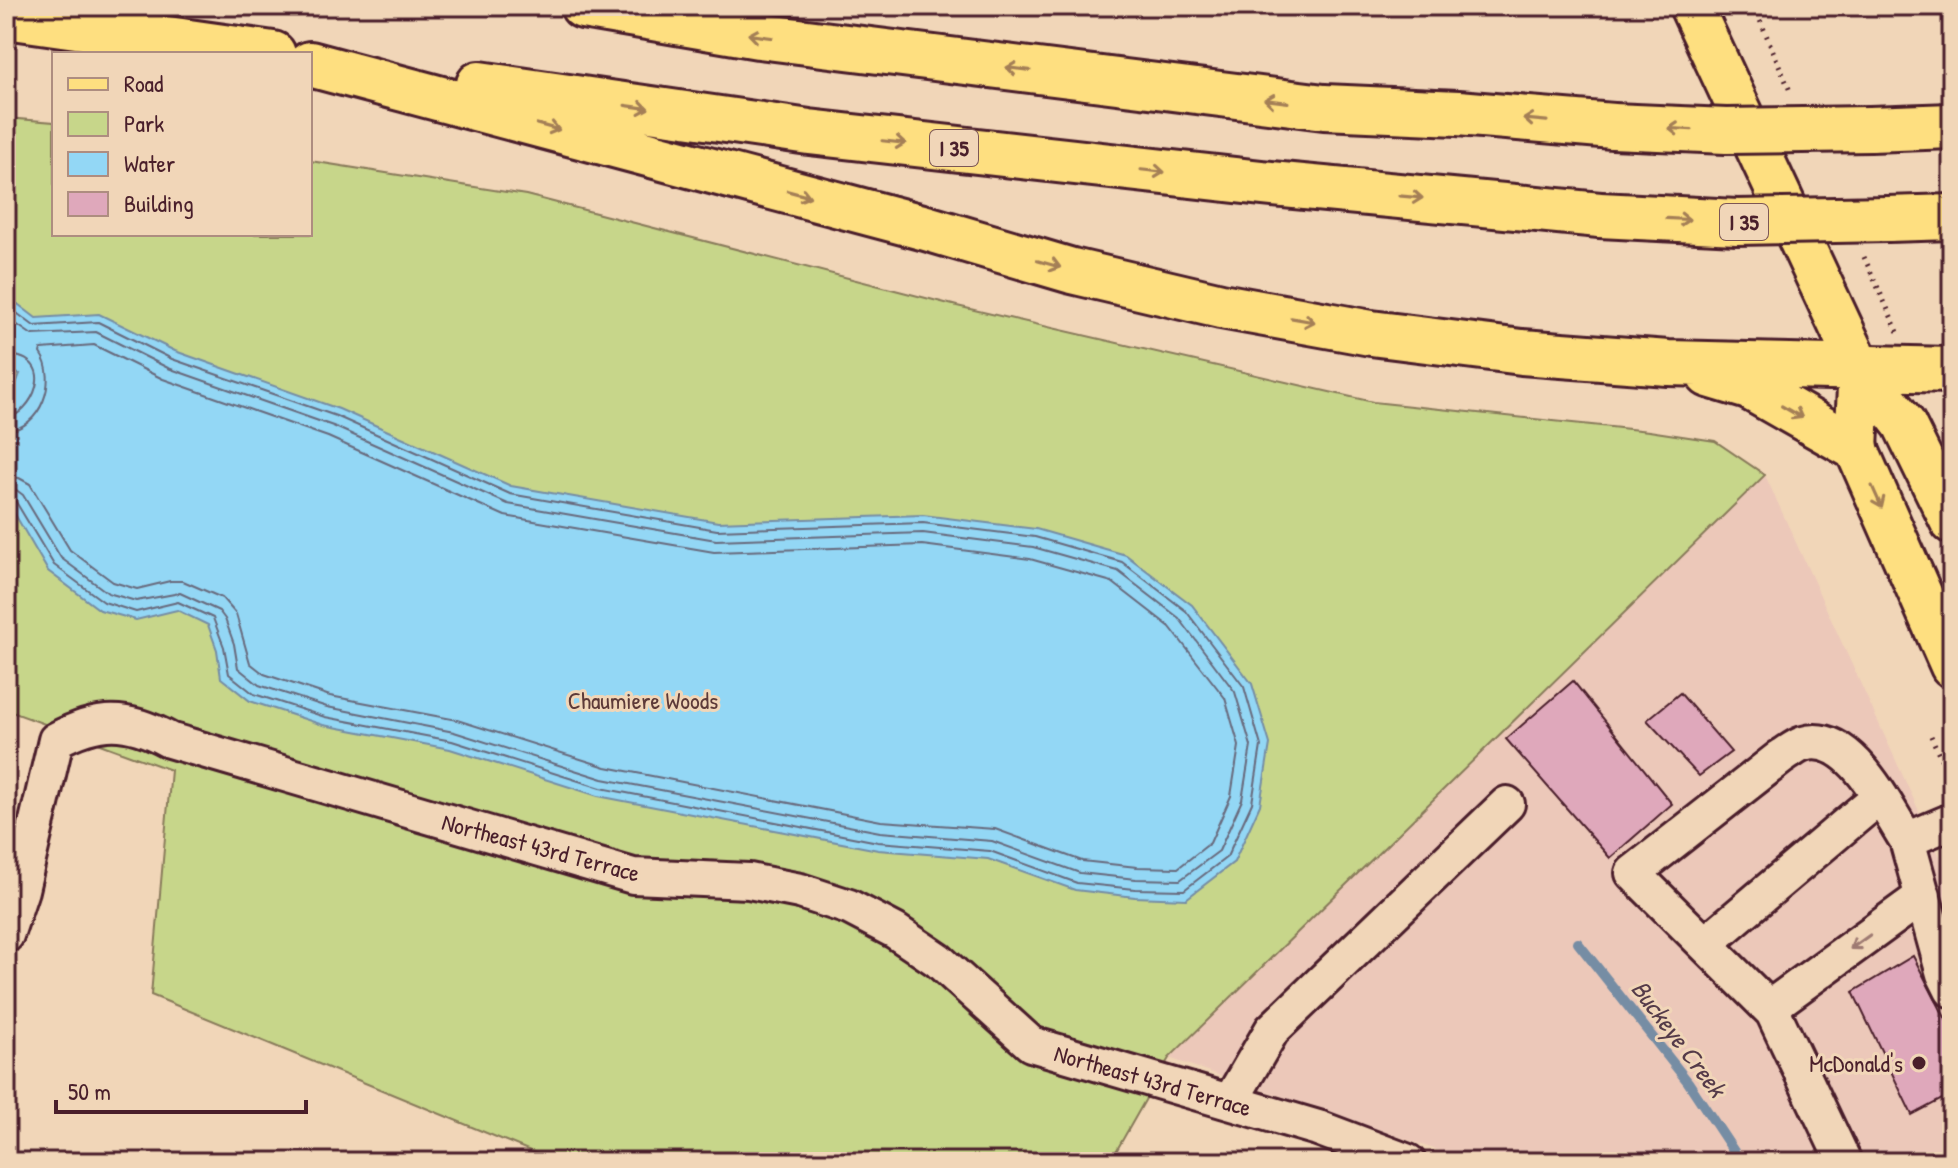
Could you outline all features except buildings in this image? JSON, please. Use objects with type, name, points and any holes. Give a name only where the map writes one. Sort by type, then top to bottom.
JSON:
[{"type":"highway","points":[[583,6],[759,36],[1324,107],[1726,131],[1952,126]]},
{"type":"highway","points":[[6,16],[259,52]]},
{"type":"highway","name":"I 35","points":[[312,62],[809,132],[1262,183],[1600,215],[1737,222],[1952,217]]},
{"type":"highway","points":[[312,63],[911,223],[1072,271],[1221,306],[1371,333],[1522,352],[1668,363],[1952,370]]},
{"type":"highway","points":[[1668,363],[1749,387],[1856,448]]},
{"type":"main road","points":[[1691,6],[1860,368],[1904,424],[1952,522]]},
{"type":"main road","points":[[1860,368],[1856,448],[1952,666]]},
{"type":"street","name":"Northeast 43rd Terrace","points":[[6,935],[21,890],[56,740],[77,728],[124,722],[148,729],[169,740],[633,876],[749,881],[800,891],[837,903],[895,931],[938,960],[1031,1044],[1318,1128],[1408,1162]]},
{"type":"street","points":[[1844,1162],[1773,1012],[1633,873],[1781,757],[1803,743],[1822,744],[1854,760],[1907,840],[1944,974],[1952,990]]},
{"type":"street","points":[[1705,944],[1879,797]]},
{"type":"street","points":[[1230,1102],[1272,1030],[1507,804]]},
{"type":"street","points":[[1907,840],[1952,821]]},
{"type":"street","points":[[1769,1008],[1923,896]]},
{"type":"path","points":[[1931,736],[1952,783]]},
{"type":"shaded area","points":[[1765,475],[1952,883],[1952,1162],[1472,1162],[1169,1058]]},
{"type":"green space","name":"Chaumiere Woods","points":[[6,118],[52,122],[52,236],[312,236],[312,161],[526,195],[957,306],[1373,402],[1649,431],[1715,441],[1765,475],[1169,1058],[1110,1162],[557,1162],[151,995],[171,770],[12,712],[6,737]]},
{"type":"water","points":[[6,295],[36,318],[99,314],[175,351],[339,409],[511,486],[718,522],[923,515],[1036,529],[1126,555],[1192,605],[1252,684],[1270,744],[1260,805],[1234,862],[1186,899],[1135,897],[1075,890],[988,859],[878,850],[598,796],[450,749],[323,725],[250,701],[221,678],[217,650],[208,625],[177,610],[136,620],[100,610],[48,571],[6,499],[6,409],[20,374],[6,373]]},
{"type":"waterway","name":"Buckeye Creek","points":[[1578,943],[1688,1082],[1741,1162]]},
{"type":"place","name":"McDonald's","points":[[1919,1063]]}]
